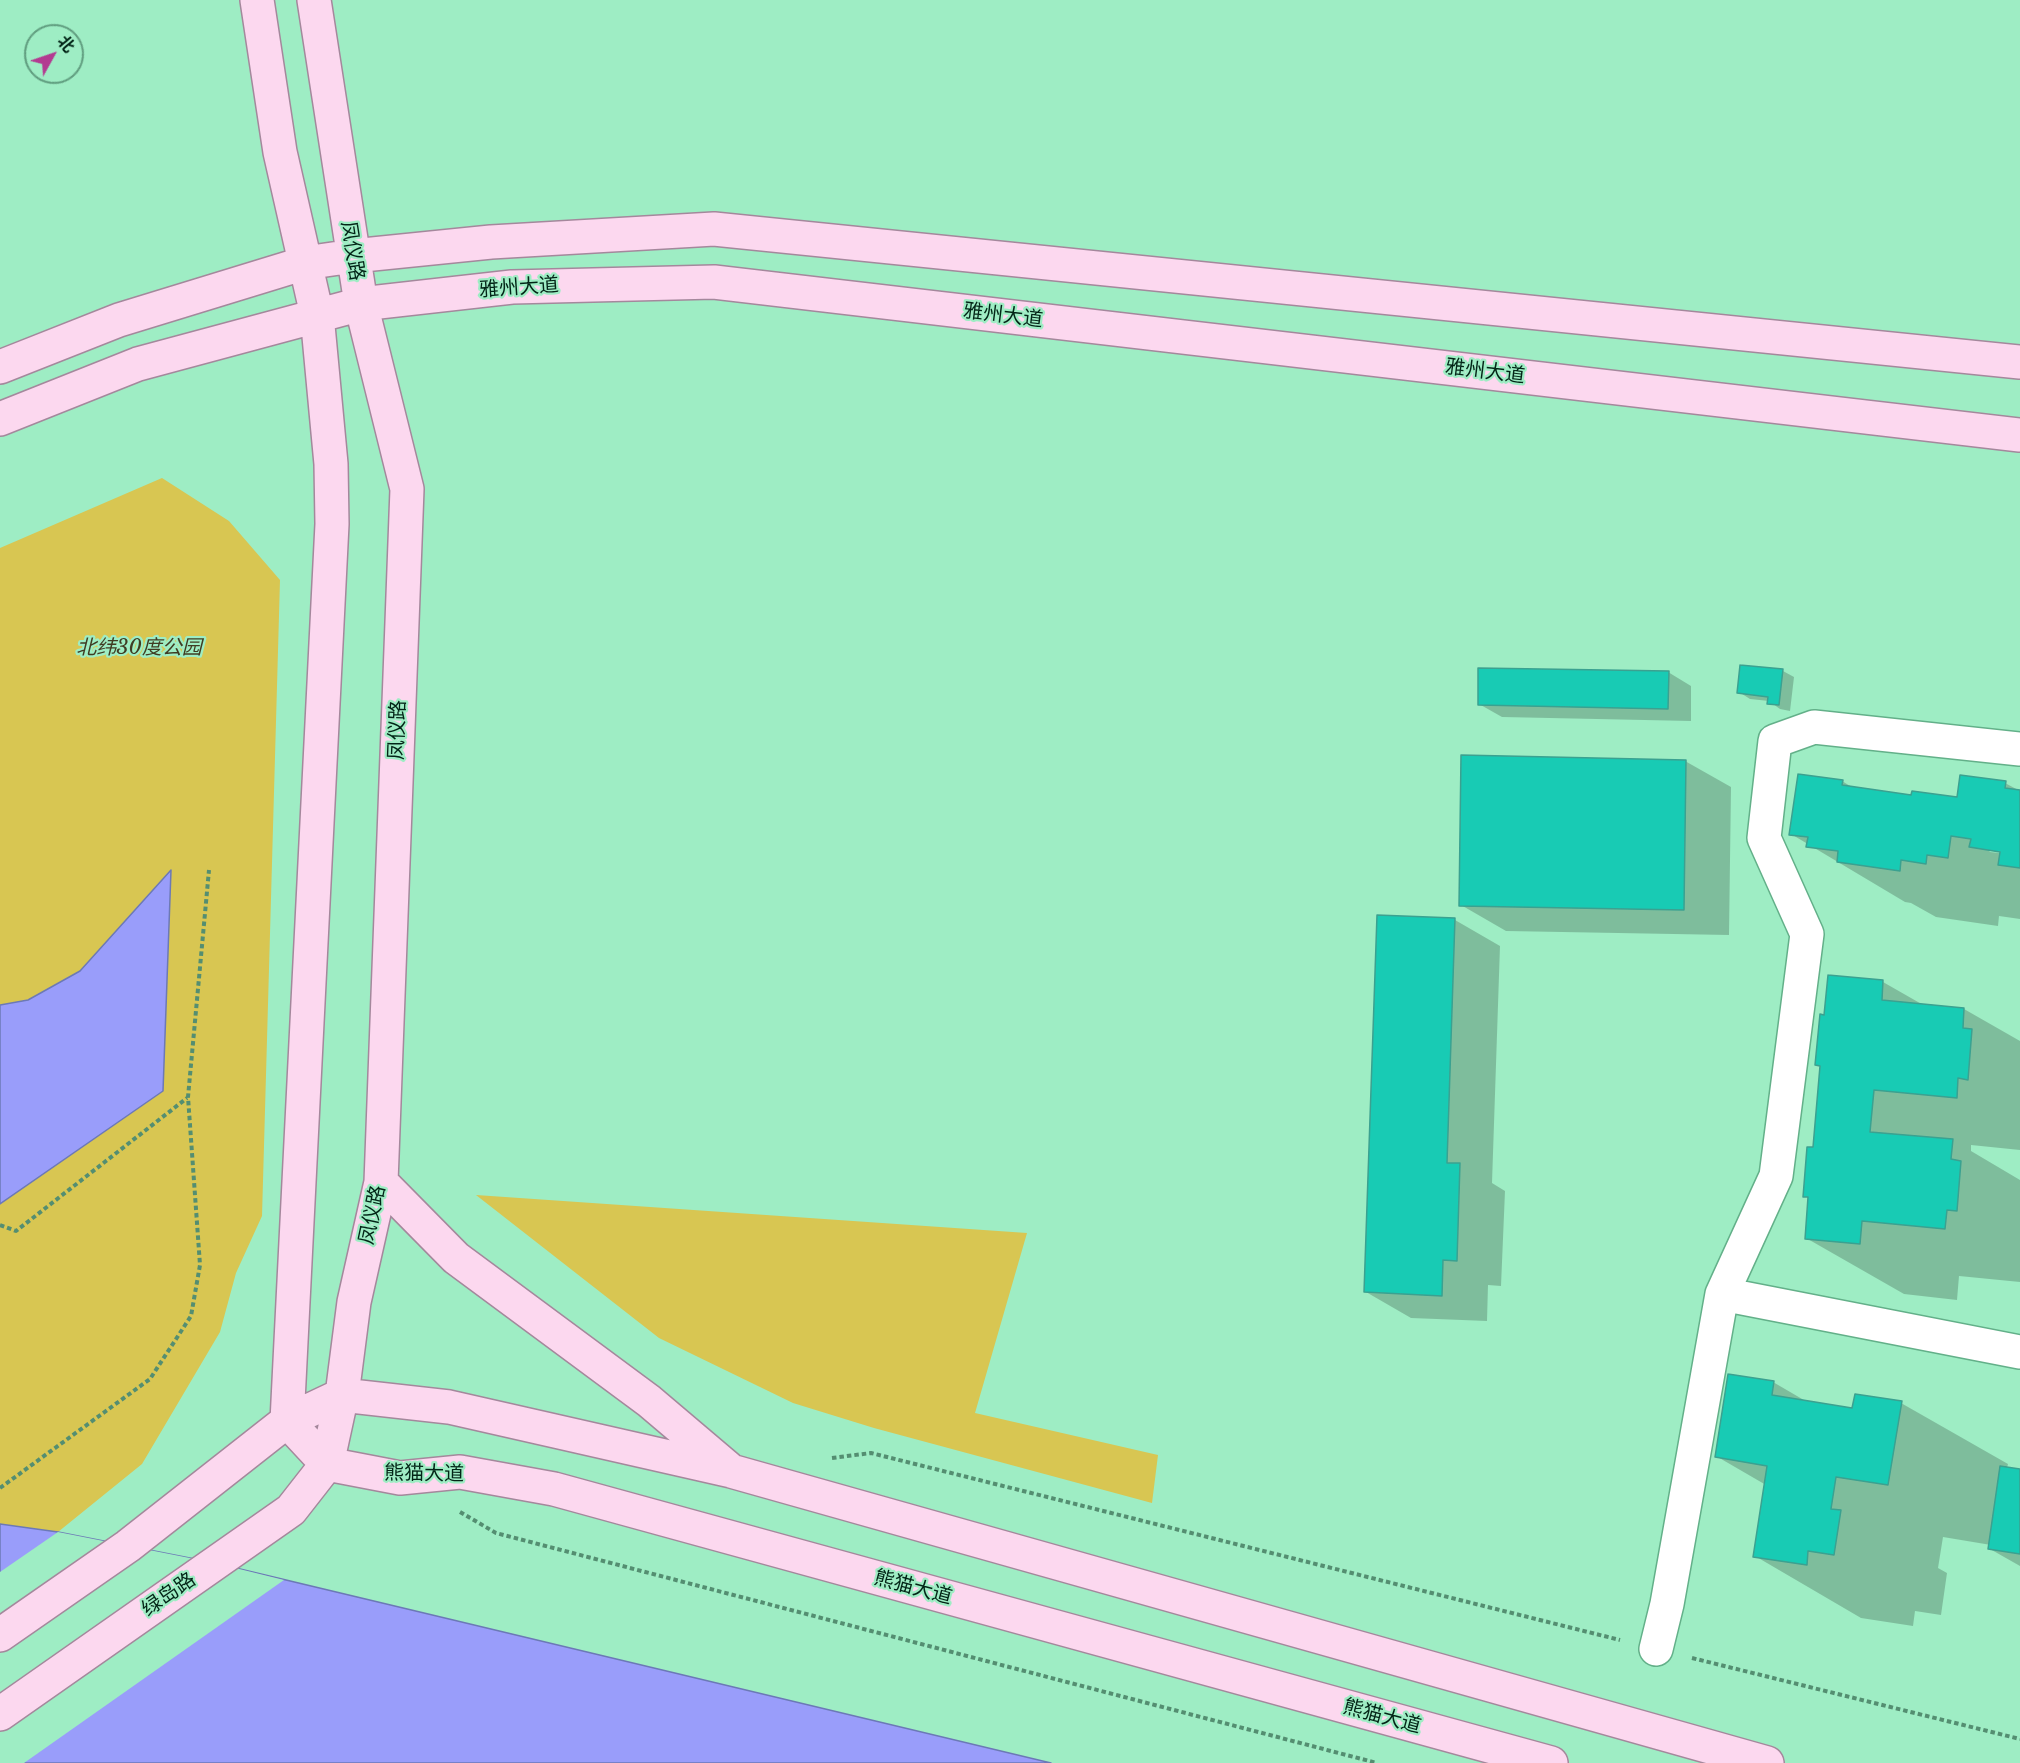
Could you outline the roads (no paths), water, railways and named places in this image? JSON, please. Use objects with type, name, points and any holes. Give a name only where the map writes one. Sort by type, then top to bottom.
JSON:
[{"type":"main road","points":[[257,0],[280,152],[317,315],[331,464],[332,524],[287,1421],[327,1464]]},
{"type":"main road","name":"凤仪路","points":[[314,0],[361,304],[406,489],[381,1182],[354,1302],[342,1395],[327,1464]]},
{"type":"main road","points":[[0,367],[119,320],[305,263],[491,242],[714,229],[2020,362]]},
{"type":"main road","name":"雅州大道","points":[[0,419],[138,364],[361,304],[512,287],[714,282],[2020,435]]},
{"type":"main road","points":[[381,1182],[456,1258],[649,1401],[732,1471]]},
{"type":"main road","points":[[0,1635],[128,1546],[287,1421],[342,1395],[449,1407],[732,1471],[1767,1763]]},
{"type":"main road","name":"绿岛路","points":[[0,1714],[291,1510],[327,1464]]},
{"type":"main road","name":"熊猫大道","points":[[327,1464],[400,1478],[460,1473],[554,1490],[1551,1763]]},
{"type":"lane","points":[[1656,1649],[1667,1604],[1722,1294],[1776,1176],[1807,934],[1764,838],[1776,741],[1814,727],[2020,749]]},
{"type":"lane","points":[[1722,1294],[2020,1352]]},
{"type":"water","points":[[171,870],[163,1091],[0,1204],[0,1005],[28,1000],[80,971]]},
{"type":"water","points":[[0,1524],[58,1532],[215,1563],[1051,1763],[0,1763]]},
{"type":"park label","name":"北纬30度公园","points":[[139,648]]}]
